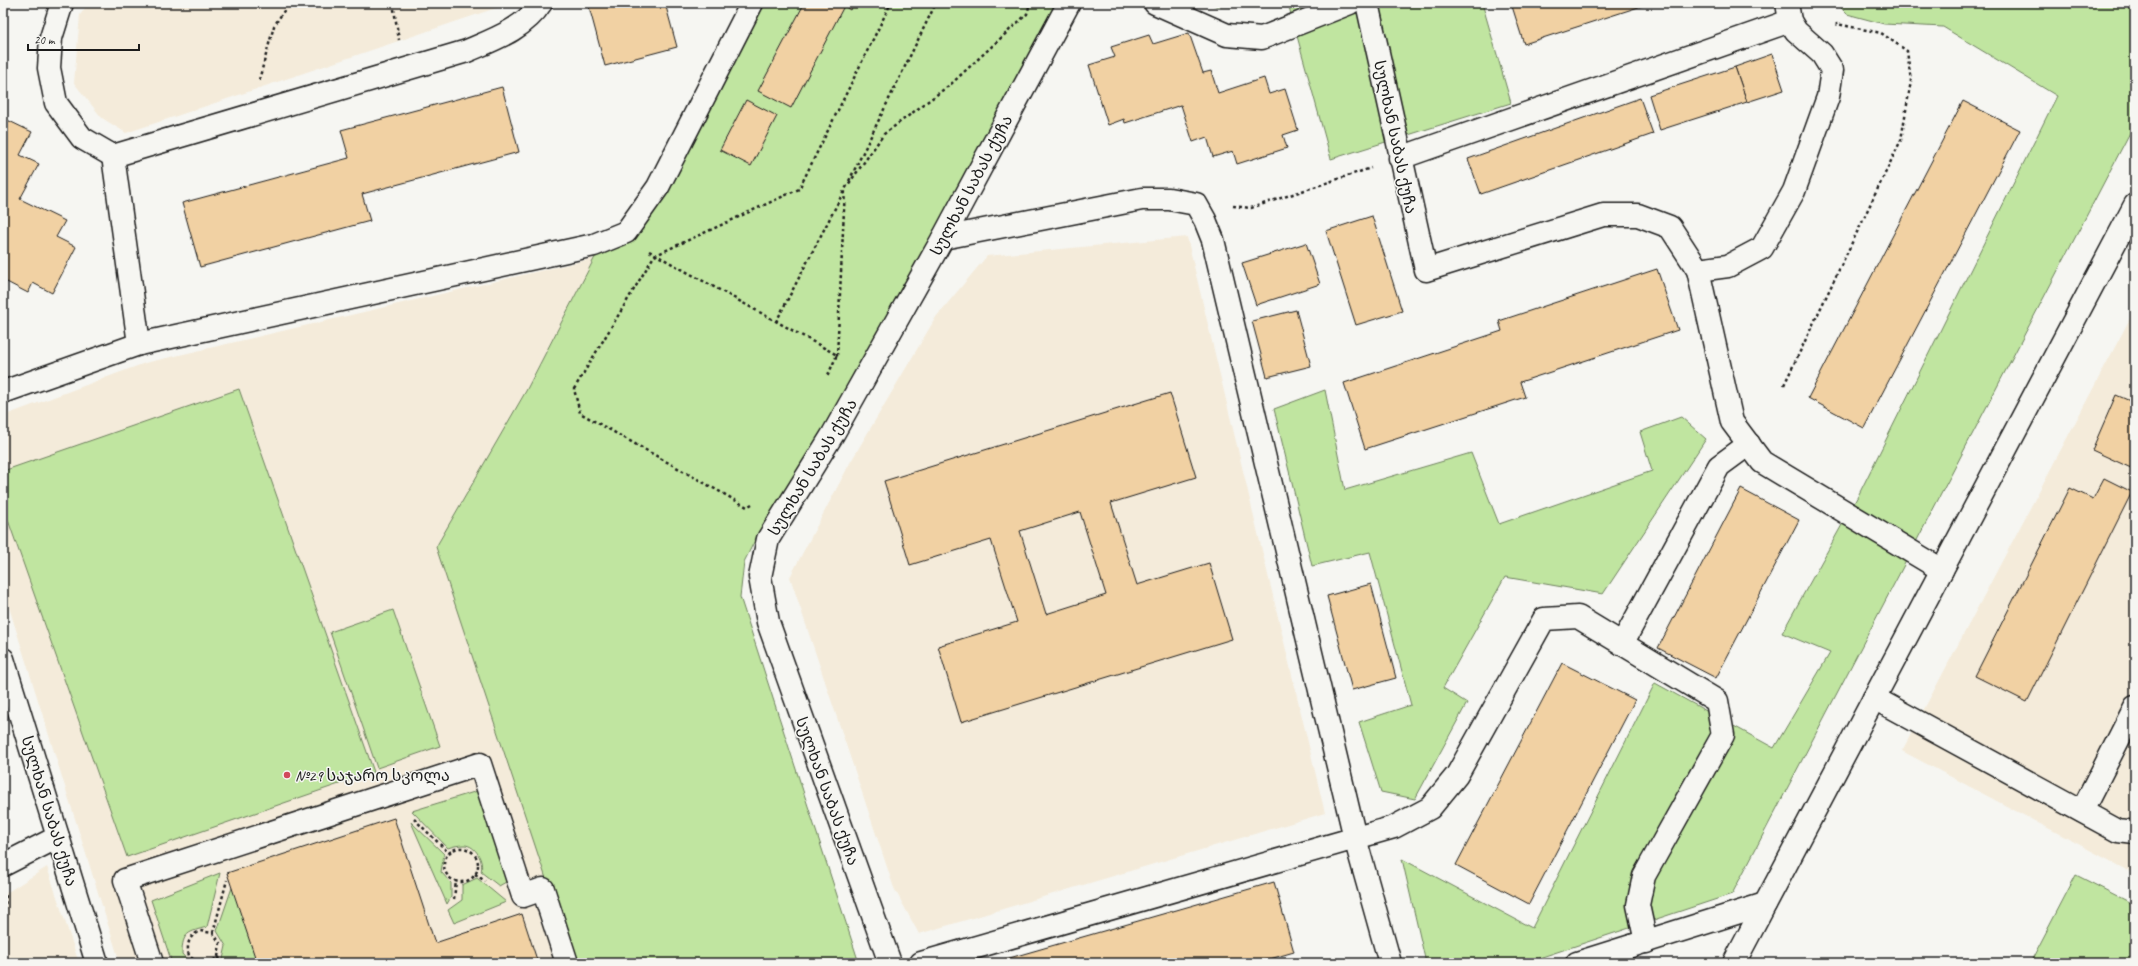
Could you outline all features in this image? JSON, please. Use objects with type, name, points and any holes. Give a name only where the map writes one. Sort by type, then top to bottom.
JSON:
[{"type":"street","points":[[62,3],[51,38],[49,68],[56,103],[82,138],[113,156],[467,51],[497,38],[524,22],[540,3]]},
{"type":"street","points":[[3,392],[139,344],[594,245],[626,232],[658,187],[752,3]]},
{"type":"street","name":"სულხან საბას ქუჩა","points":[[890,963],[768,622],[760,577],[768,539],[833,434],[943,238],[1069,3]]},
{"type":"street","points":[[1155,3],[1227,35],[1262,38],[1350,3]]},
{"type":"street","name":"სულხან საბას ქუჩა","points":[[1367,3],[1400,158],[1426,270],[1603,215],[1638,215],[1670,228],[1698,270]]},
{"type":"street","points":[[1400,158],[1788,12],[1796,31],[1811,43],[1826,59],[1832,70],[1828,97],[1794,191],[1762,248],[1728,266],[1698,270],[1732,422],[1762,462],[1942,570]]},
{"type":"street","points":[[113,156],[139,344]]},
{"type":"street","points":[[943,238],[1142,199],[1169,199],[1196,204],[1206,220],[1213,240],[1355,838],[1390,963]]},
{"type":"street","points":[[1734,963],[2135,205]]},
{"type":"street","points":[[1622,644],[1719,466],[1749,444]]},
{"type":"street","points":[[921,963],[1394,827],[1430,808],[1457,775],[1544,619],[1578,617],[1717,701],[1723,735],[1644,876],[1638,905],[1646,942]]},
{"type":"street","name":"სულხან საბას ქუჩა","points":[[3,659],[97,963]]},
{"type":"street","points":[[1874,698],[2118,831],[2135,833]]},
{"type":"street","points":[[2082,811],[2135,707]]},
{"type":"street","points":[[152,963],[125,880],[480,764],[523,896],[543,889],[567,963]]},
{"type":"street","points":[[6,864],[58,837]]},
{"type":"street","points":[[1577,963],[1765,904]]},
{"type":"path","points":[[249,116],[274,26],[289,3]]},
{"type":"path","points":[[392,3],[403,70]]},
{"type":"path","points":[[759,500],[747,507],[580,413],[574,389],[654,256],[799,189],[891,3]]},
{"type":"path","points":[[776,322],[846,189],[936,3]]},
{"type":"path","points":[[828,376],[837,355],[846,189],[884,134],[951,84],[1027,14],[1030,3]]},
{"type":"path","points":[[1784,385],[1901,140],[1911,81],[1907,51],[1881,33],[1838,24],[1811,43]]},
{"type":"path","points":[[1196,204],[1251,208],[1400,158]]},
{"type":"path","points":[[626,232],[654,256],[837,355]]},
{"type":"path","points":[[409,814],[449,853]]},
{"type":"path","points":[[459,848],[470,850],[477,858],[478,869],[470,879],[456,881],[451,878],[445,869],[446,858],[449,853],[459,848]]},
{"type":"path","points":[[3,940],[6,864]]},
{"type":"path","points":[[210,963],[218,957],[220,944],[213,933],[228,875]]},
{"type":"path","points":[[454,899],[456,881]]},
{"type":"path","points":[[198,963],[189,956],[188,950],[190,938],[200,931],[213,933]]},
{"type":"path","points":[[218,957],[225,963]]},
{"type":"shaded area","points":[[89,3],[504,3],[502,6],[126,133],[102,118],[74,83],[80,15]]},
{"type":"shaded area","points":[[1187,237],[1325,813],[919,934],[894,888],[790,577],[850,463],[936,317],[987,256]]},
{"type":"shaded area","name":"№29 საჯარო სკოლა","points":[[595,258],[526,391],[574,963],[120,963],[3,588],[3,416],[145,363]]},
{"type":"shaded area","points":[[2135,309],[2135,874],[1902,751]]},
{"type":"shaded area","points":[[47,867],[79,963],[3,963],[3,895]]},
{"type":"green space","points":[[759,3],[1061,3],[822,436],[762,526],[744,562],[740,597],[859,963],[574,963],[436,547],[526,391],[610,228],[641,216]]},
{"type":"green space","points":[[1210,3],[1482,3],[1511,103],[1331,159],[1289,7],[1216,6]]},
{"type":"green space","points":[[1836,3],[2135,3],[2135,123],[1732,894],[1524,963],[1426,963],[1402,859],[1532,928],[1655,683],[1774,748],[1830,653],[1782,633],[1858,496],[2057,96],[1943,27],[1884,24],[1847,14]]},
{"type":"green space","points":[[239,389],[374,772],[127,857],[3,506],[3,471]]},
{"type":"green space","points":[[1325,390],[1345,490],[1471,453],[1499,524],[1652,471],[1640,432],[1681,417],[1706,439],[1603,594],[1505,577],[1443,688],[1467,703],[1415,799],[1381,792],[1359,722],[1411,705],[1370,552],[1312,566],[1274,409]]},
{"type":"green space","points":[[393,610],[440,746],[377,768],[330,632]]},
{"type":"green space","points":[[484,789],[513,878],[499,886],[481,872],[482,868],[480,859],[478,854],[472,848],[464,845],[448,848],[412,811]]},
{"type":"green space","points":[[411,822],[444,854],[441,872],[451,883],[451,897],[447,904]]},
{"type":"green space","points":[[220,873],[207,927],[191,932],[183,941],[182,954],[190,963],[172,963],[151,900]]},
{"type":"green space","points":[[237,873],[266,963],[228,963],[223,959],[226,946],[217,931]]},
{"type":"green space","points":[[2076,875],[2135,905],[2135,963],[2030,963]]},
{"type":"green space","points":[[477,878],[506,902],[454,923],[448,910],[462,900],[462,885]]},
{"type":"building","points":[[588,3],[665,3],[677,47],[605,66]]},
{"type":"building","points":[[803,3],[854,3],[850,10],[844,6],[791,108],[758,91],[804,4]]},
{"type":"building","points":[[1511,3],[1651,3],[1524,44]]},
{"type":"building","points":[[1189,33],[1203,73],[1211,71],[1218,93],[1264,78],[1269,94],[1285,89],[1298,130],[1283,135],[1287,148],[1237,164],[1233,151],[1213,157],[1207,137],[1193,142],[1181,105],[1125,123],[1124,119],[1108,125],[1089,65],[1115,57],[1111,47],[1149,35],[1153,44]]},
{"type":"building","points":[[1772,54],[1784,90],[1747,102],[1735,67]]},
{"type":"building","points":[[1735,67],[1747,102],[1660,130],[1649,95]]},
{"type":"building","points":[[502,87],[519,152],[362,194],[370,221],[200,267],[182,203],[349,158],[341,130]]},
{"type":"building","points":[[1640,98],[1653,134],[1481,194],[1468,159]]},
{"type":"building","points":[[746,100],[777,116],[751,166],[720,150]]},
{"type":"building","points":[[1963,101],[2020,130],[1864,428],[1808,398]]},
{"type":"building","points":[[3,118],[32,132],[20,155],[39,164],[20,199],[65,221],[56,237],[76,247],[52,293],[33,283],[28,293],[3,280]]},
{"type":"building","points":[[1372,216],[1402,311],[1356,325],[1326,231]]},
{"type":"building","points":[[1306,243],[1320,284],[1256,305],[1242,263]]},
{"type":"building","points":[[1657,269],[1678,330],[1520,382],[1525,397],[1365,449],[1344,383],[1502,331],[1499,321]]},
{"type":"building","points":[[1296,310],[1311,366],[1267,377],[1252,321]]},
{"type":"building","points":[[1170,393],[1196,477],[1111,503],[1137,585],[1209,563],[1232,639],[961,722],[938,646],[1017,622],[991,540],[910,565],[884,481]],"holes":[[[1080,512],[1106,595],[1046,614],[1020,531]]]},
{"type":"building","points":[[2116,395],[2135,403],[2135,459],[2131,468],[2092,450]]},
{"type":"building","points":[[2104,478],[2132,492],[2027,702],[1975,676],[2070,488],[2093,499]]},
{"type":"building","points":[[1741,489],[1799,520],[1716,678],[1658,648]]},
{"type":"building","points":[[1371,584],[1396,678],[1352,690],[1327,596]]},
{"type":"building","points":[[1562,663],[1635,700],[1529,904],[1456,865]]},
{"type":"building","points":[[394,818],[435,943],[522,914],[538,963],[257,963],[227,873]]},
{"type":"building","points":[[1274,882],[1294,952],[1256,963],[992,963]]},
{"type":"place","name":"№29 საჯარო სკოლა","points":[[287,775]]}]
